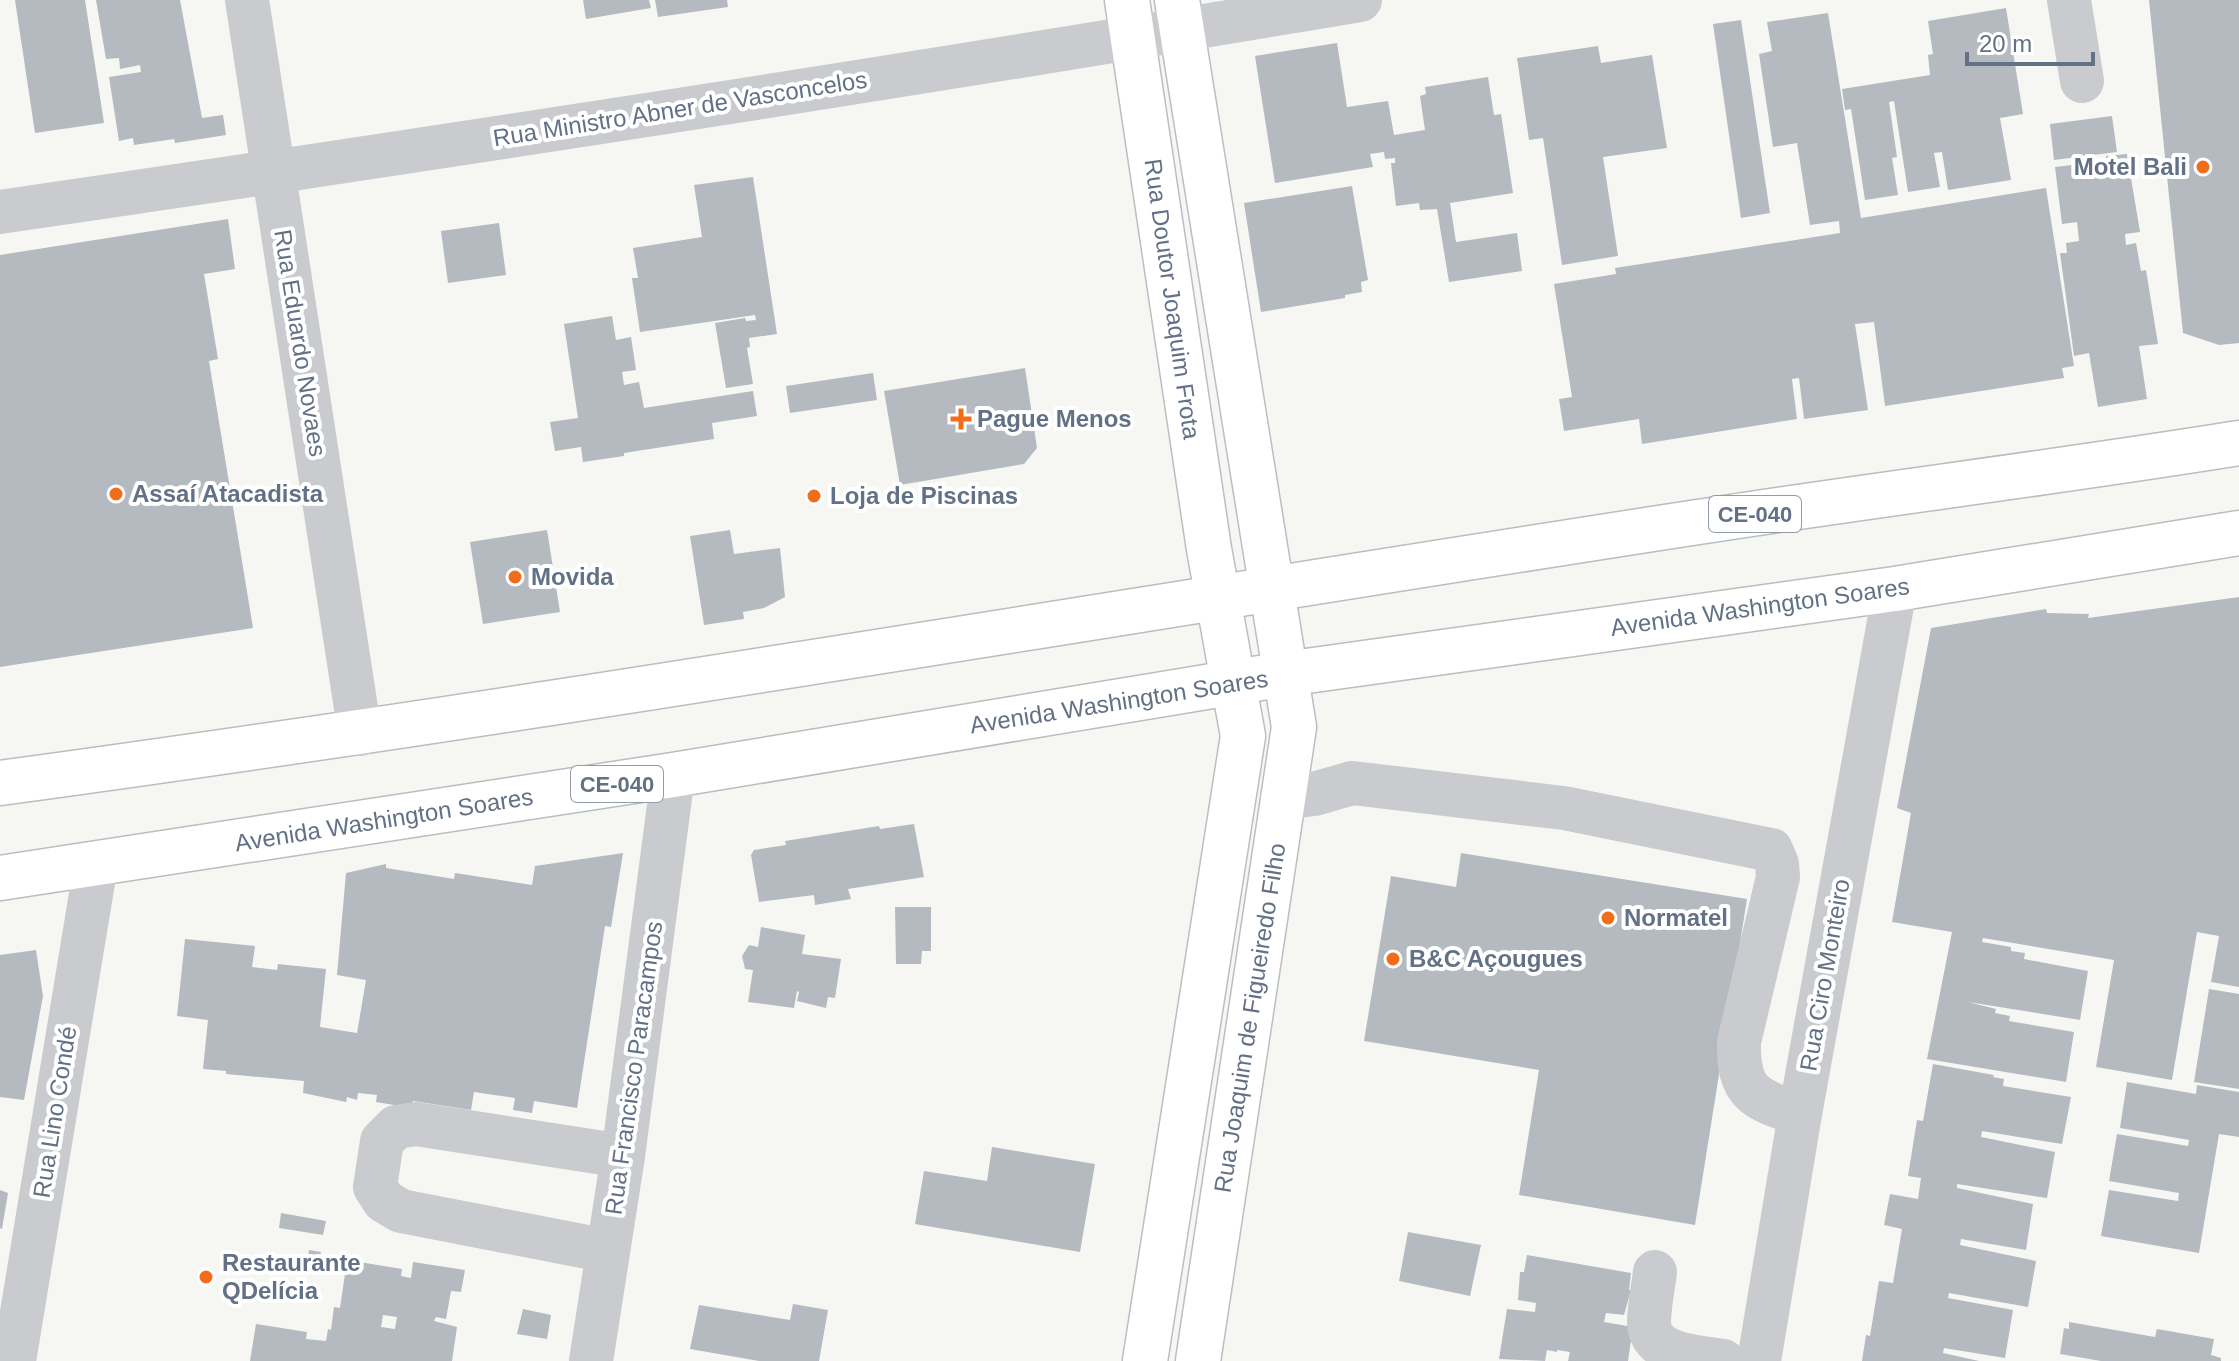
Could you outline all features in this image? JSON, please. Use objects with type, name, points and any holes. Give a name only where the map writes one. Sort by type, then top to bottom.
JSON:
[{"type":"main road","name":"Rua Doutor Joaquim Frota","points":[[1179,15],[1285,674]]},
{"type":"main road","name":"Rua Doutor Joaquim Frota","points":[[1130,19],[1233,684]]},
{"type":"main road","name":"CE-040","points":[[0,783],[360,734],[1703,521],[2026,477],[2239,443]]},
{"type":"main road","name":"Avenida Washington Soares","points":[[0,878],[673,775],[1285,674],[1895,589],[2239,533]]},
{"type":"main road","name":"Rua Joaquim de Figueiredo Filho","points":[[1199,1358],[1294,727],[1285,674]]},
{"type":"main road","points":[[1199,1358],[1146,1355],[1243,736],[1233,684]]},
{"type":"street","name":"Rua Eduardo Novaes","points":[[247,0],[360,734]]},
{"type":"street","name":"Rua Ministro Abner de Vasconcelos","points":[[0,212],[275,172],[1130,19],[1360,0]]},
{"type":"street","points":[[2069,0],[2082,81]]},
{"type":"street","name":"Rua Ciro Monteiro","points":[[1759,1361],[1800,1114],[1895,589]]},
{"type":"street","name":"Rua Francisco Paracampos","points":[[591,1361],[623,1156],[673,775]]},
{"type":"street","points":[[1283,798],[1314,794],[1352,783],[1564,808],[1771,850],[1778,877],[1739,1042],[1739,1066],[1741,1076],[1751,1091],[1769,1104],[1800,1114]]},
{"type":"street","name":"Rua Lino Condé","points":[[14,1361],[96,864]]},
{"type":"street","points":[[608,1251],[401,1211],[384,1201],[375,1187],[377,1172],[382,1141],[396,1127],[416,1124],[623,1156]]},
{"type":"street","points":[[1655,1272],[1649,1326],[1658,1345],[1675,1352],[1723,1361]]},
{"type":"building","points":[[15,0],[85,0],[104,123],[35,133]]},
{"type":"building","points":[[96,0],[180,0],[202,118],[223,115],[226,135],[175,143],[174,139],[134,145],[133,138],[119,141],[109,77],[141,72],[140,65],[120,69],[119,58],[106,59]]},
{"type":"building","points":[[583,0],[649,0],[651,8],[586,19]]},
{"type":"building","points":[[655,0],[727,0],[728,7],[658,17]]},
{"type":"building","name":"Motel Bali","points":[[2149,0],[2239,0],[2239,343],[2219,345],[2183,333]]},
{"type":"building","points":[[2006,8],[2023,114],[2000,118],[2011,180],[1948,190],[1942,152],[1934,153],[1940,187],[1908,192],[1894,101],[1889,102],[1897,157],[1892,158],[1898,195],[1865,200],[1851,109],[1845,110],[1842,89],[1930,75],[1928,55],[1933,54],[1928,21]]},
{"type":"building","points":[[1828,13],[1861,218],[2046,188],[2074,366],[2062,368],[2064,378],[1885,406],[1874,322],[1855,324],[1868,410],[1804,419],[1799,378],[1792,379],[1797,419],[1642,444],[1639,419],[1564,431],[1559,399],[1572,397],[1554,284],[1616,274],[1615,268],[1840,233],[1839,221],[1810,225],[1797,143],[1773,147],[1759,54],[1772,51],[1767,22]]},
{"type":"building","points":[[1741,20],[1770,213],[1741,218],[1713,24]]},
{"type":"building","points":[[1337,43],[1347,107],[1388,101],[1394,135],[1425,130],[1420,96],[1426,94],[1425,87],[1488,77],[1494,115],[1501,114],[1513,193],[1450,203],[1456,242],[1517,233],[1522,271],[1449,282],[1437,209],[1420,210],[1419,203],[1396,206],[1391,163],[1395,163],[1395,158],[1385,159],[1384,152],[1370,154],[1373,167],[1275,183],[1255,56]]},
{"type":"building","points":[[1598,46],[1601,63],[1652,55],[1667,148],[1603,157],[1618,256],[1562,265],[1543,138],[1529,140],[1517,58]]},
{"type":"building","points":[[2112,116],[2117,152],[2054,160],[2050,124]]},
{"type":"building","points":[[2127,154],[2140,232],[2125,234],[2126,245],[2136,243],[2141,271],[2146,270],[2158,344],[2139,346],[2147,399],[2098,407],[2089,353],[2074,356],[2060,253],[2067,253],[2066,243],[2079,241],[2077,222],[2062,224],[2055,167],[2088,163],[2089,169],[2107,166],[2106,156]]},
{"type":"building","points":[[753,177],[777,334],[749,338],[750,347],[747,348],[753,384],[726,388],[715,323],[745,318],[746,321],[756,320],[755,315],[640,332],[632,278],[638,278],[633,248],[702,237],[694,185]]},
{"type":"building","points":[[1352,186],[1368,280],[1361,282],[1362,292],[1345,295],[1345,298],[1261,312],[1244,203]]},
{"type":"building","name":"Assaí Atacadista","points":[[228,219],[235,269],[204,274],[218,359],[209,361],[253,628],[0,667],[0,255]]},
{"type":"building","points":[[499,223],[506,275],[448,283],[441,231]]},
{"type":"building","points":[[612,316],[616,340],[631,337],[636,370],[622,372],[624,385],[639,382],[644,408],[753,391],[757,416],[712,423],[714,439],[624,453],[624,456],[583,462],[581,447],[555,451],[550,422],[578,418],[564,324]]},
{"type":"building","name":"Pague Menos","points":[[1025,368],[1037,448],[1024,464],[900,485],[884,391]]},
{"type":"building","points":[[873,373],[877,400],[790,413],[786,386]]},
{"type":"building","name":"Movida","points":[[547,530],[560,612],[483,624],[470,542]]},
{"type":"building","points":[[730,530],[734,554],[780,548],[785,597],[764,608],[743,612],[744,619],[704,625],[690,536]]},
{"type":"building","points":[[2239,597],[2239,987],[2211,982],[2219,936],[2197,932],[2172,1080],[2096,1067],[2114,960],[1983,938],[1982,942],[2025,953],[2024,959],[2088,971],[2080,1020],[1968,1002],[1996,1009],[1995,1013],[2010,1016],[2009,1021],[2074,1032],[2066,1082],[1927,1059],[1952,932],[1892,922],[1911,813],[1897,808],[1931,628],[2046,609],[2047,613],[2089,614],[2088,618]]},
{"type":"building","points":[[914,824],[924,877],[848,889],[851,899],[815,905],[814,895],[759,902],[751,855],[754,850],[786,845],[785,841],[879,826],[880,829]]},
{"type":"building","points":[[623,853],[611,927],[605,926],[577,1108],[534,1101],[532,1113],[513,1110],[515,1098],[474,1092],[471,1110],[413,1101],[412,1108],[376,1102],[377,1095],[358,1093],[357,1100],[347,1097],[346,1102],[303,1093],[304,1081],[203,1069],[208,1020],[177,1016],[185,939],[255,946],[252,967],[277,970],[278,964],[326,969],[320,1027],[357,1033],[366,980],[337,975],[346,873],[386,864],[386,868],[454,879],[455,873],[532,885],[535,866]]},
{"type":"building","points":[[1461,853],[1747,899],[1695,1225],[1519,1195],[1539,1070],[1364,1041],[1391,876],[1456,887]]},
{"type":"building","points":[[895,907],[931,907],[931,951],[922,951],[921,964],[896,964]]},
{"type":"building","points":[[761,927],[805,935],[802,954],[841,959],[835,998],[828,997],[826,1008],[797,1001],[797,991],[794,1008],[748,1002],[753,970],[745,969],[742,956],[749,945],[758,947]]},
{"type":"building","points":[[36,950],[43,996],[24,1100],[0,1097],[0,955]]},
{"type":"building","points":[[2209,989],[2239,994],[2239,1089],[2194,1082]]},
{"type":"building","points":[[1933,1064],[1994,1075],[2004,1079],[2003,1086],[2071,1097],[2062,1144],[1982,1131],[1981,1137],[2055,1152],[2047,1198],[1957,1184],[1957,1188],[2033,1204],[2026,1250],[1961,1239],[1960,1245],[2036,1261],[2028,1307],[1949,1293],[1948,1298],[2013,1310],[2005,1358],[1944,1348],[1943,1353],[1979,1361],[1862,1361],[1866,1335],[1870,1336],[1879,1281],[1893,1283],[1902,1229],[1884,1225],[1890,1194],[1918,1199],[1921,1178],[1908,1176],[1917,1120],[1923,1121]]},
{"type":"building","points":[[2127,1082],[2196,1094],[2197,1085],[2239,1092],[2239,1137],[2219,1134],[2199,1253],[2101,1236],[2109,1190],[2178,1201],[2179,1193],[2109,1181],[2117,1134],[2188,1146],[2189,1140],[2120,1128]]},
{"type":"building","points":[[992,1147],[1095,1164],[1080,1252],[915,1224],[924,1171],[987,1181]]},
{"type":"building","points":[[0,1190],[8,1193],[2,1229],[0,1228]]},
{"type":"building","points":[[281,1213],[326,1221],[323,1235],[279,1228]]},
{"type":"building","points":[[1408,1232],[1481,1245],[1470,1296],[1399,1281]]},
{"type":"building","points":[[309,1250],[321,1252],[317,1271],[306,1269]]},
{"type":"building","points":[[1527,1255],[1631,1273],[1631,1290],[1624,1315],[1606,1313],[1604,1322],[1633,1327],[1628,1361],[1568,1361],[1570,1352],[1557,1350],[1547,1350],[1545,1361],[1499,1359],[1507,1309],[1535,1312],[1536,1303],[1518,1300],[1520,1272],[1524,1272]]},
{"type":"building","points":[[347,1260],[402,1269],[401,1276],[411,1278],[413,1262],[465,1270],[461,1292],[451,1291],[446,1319],[436,1317],[434,1321],[457,1327],[452,1361],[250,1361],[256,1324],[307,1332],[306,1339],[326,1341],[334,1307],[340,1308]],"holes":[[[383,1315],[397,1317],[395,1329],[381,1327]]]},
{"type":"building","points":[[793,1304],[828,1310],[819,1361],[759,1361],[690,1349],[699,1305],[790,1320]]},
{"type":"building","points":[[523,1309],[551,1315],[547,1339],[517,1334]]},
{"type":"building","points":[[2069,1322],[2155,1337],[2157,1329],[2214,1339],[2211,1355],[2221,1358],[2221,1361],[2101,1361],[2060,1354],[2064,1328],[2069,1329]]},
{"type":"place","name":"Motel Bali","points":[[2203,167]]},
{"type":"place","name":"Pague Menos","points":[[961,419]]},
{"type":"place","name":"Assaí Atacadista","points":[[116,494]]},
{"type":"place","name":"Loja de Piscinas","points":[[814,496]]},
{"type":"place","name":"Movida","points":[[515,577]]},
{"type":"place","name":"Normatel","points":[[1608,918]]},
{"type":"place","name":"B&C Açougues","points":[[1393,959]]},
{"type":"place","name":"Restaurante QDelícia","points":[[206,1277]]}]
